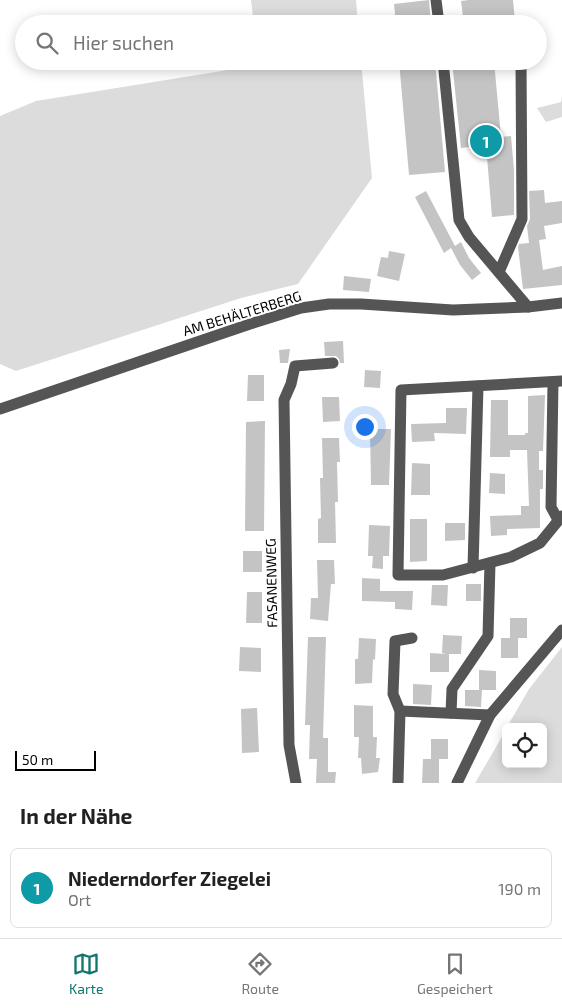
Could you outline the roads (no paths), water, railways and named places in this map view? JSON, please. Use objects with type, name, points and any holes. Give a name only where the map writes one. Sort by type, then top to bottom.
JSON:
[{"type":"street","points":[[436,0],[437,15]]},
{"type":"street","points":[[443,70],[460,220],[468,237],[528,307]]},
{"type":"street","points":[[498,272],[522,219],[521,70]]},
{"type":"street","name":"AM BEHÄLTERBERG","points":[[0,409],[301,308],[345,304],[453,310],[528,307],[562,303]]},
{"type":"street","name":"FASANENWEG","points":[[296,783],[288,746],[284,400],[291,384],[295,366],[333,363]]},
{"type":"street","points":[[558,381],[552,507],[560,518],[540,543],[511,557],[443,575],[398,575],[401,390],[558,381]]},
{"type":"street","points":[[474,568],[478,386]]},
{"type":"street","points":[[451,713],[452,689],[488,636],[490,563]]},
{"type":"street","points":[[457,783],[490,715],[562,630]]},
{"type":"street","points":[[398,782],[400,711],[393,694],[395,641],[412,638]]},
{"type":"street","points":[[400,711],[490,715]]},
{"type":"place","name":"Niederndorfer Ziegelei","points":[[486,141]]}]
